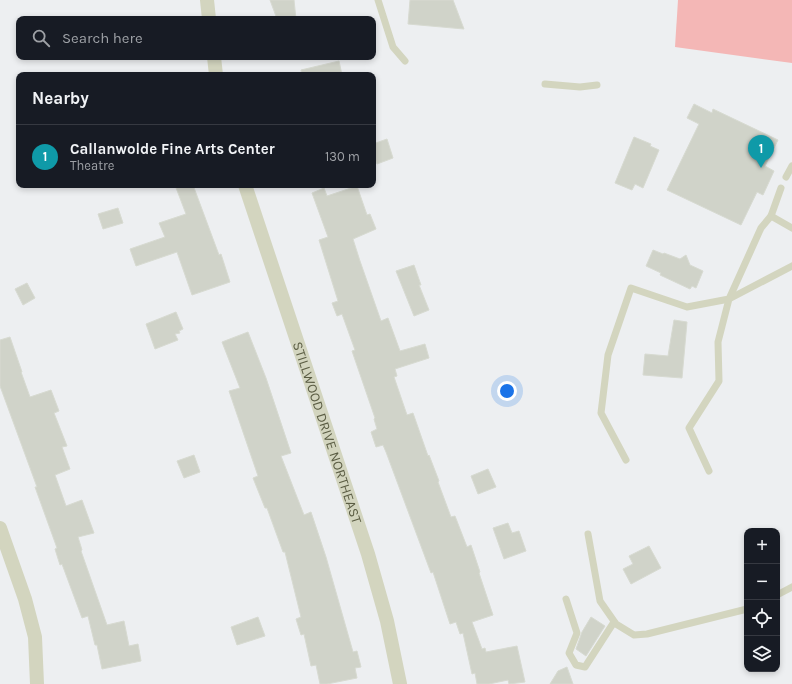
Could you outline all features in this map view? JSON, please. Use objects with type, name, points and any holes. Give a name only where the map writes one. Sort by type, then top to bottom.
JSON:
[{"type":"street","points":[[207,0],[209,16]]},
{"type":"street","points":[[214,60],[216,72]]},
{"type":"street","name":"STILLWOOD DRIVE NORTHEAST","points":[[246,188],[348,498],[368,554],[388,621],[400,684]]},
{"type":"street","points":[[0,528],[25,600],[35,637],[37,684]]},
{"type":"lane","points":[[378,0],[393,47],[405,61]]},
{"type":"lane","points":[[545,84],[580,87],[597,85]]},
{"type":"lane","points":[[786,177],[792,166]]},
{"type":"lane","points":[[709,471],[689,428],[719,381],[718,342],[729,299],[762,228],[771,216],[781,188]]},
{"type":"lane","points":[[771,216],[792,228]]},
{"type":"lane","points":[[626,460],[601,413],[608,355],[631,288],[687,307],[729,299],[792,266]]},
{"type":"lane","points":[[588,534],[600,600],[614,622],[634,635],[647,634],[744,611]]},
{"type":"lane","points":[[780,593],[792,587]]},
{"type":"lane","points":[[566,599],[577,633],[569,653],[576,665],[585,667],[614,622]]},
{"type":"shaded area","points":[[678,0],[792,0],[792,63],[675,47]]},
{"type":"building","points":[[270,0],[294,0],[296,16],[276,16]]},
{"type":"building","points":[[410,0],[453,0],[464,29],[408,24]]},
{"type":"building","points":[[339,61],[341,72],[301,72],[301,70]]},
{"type":"building","points":[[694,104],[712,113],[713,109],[778,140],[765,166],[774,171],[763,195],[757,192],[741,225],[667,190],[699,124],[687,118]]},
{"type":"building","points":[[634,137],[651,144],[650,146],[659,150],[643,188],[635,184],[632,190],[615,183]]},
{"type":"building","points":[[387,139],[393,158],[377,164],[376,143]]},
{"type":"building","points":[[176,188],[194,188],[219,255],[221,254],[230,282],[192,295],[177,252],[136,266],[130,249],[165,237],[159,223],[186,214]]},
{"type":"building","points":[[324,188],[327,196],[351,188],[358,188],[367,215],[370,214],[376,229],[353,239],[381,321],[388,318],[400,351],[425,344],[429,358],[395,369],[397,376],[394,377],[407,415],[413,413],[451,517],[455,516],[467,547],[471,545],[480,572],[479,573],[493,615],[472,622],[482,649],[485,648],[486,652],[517,646],[525,682],[509,684],[508,680],[489,684],[477,684],[475,673],[472,674],[463,633],[460,634],[456,622],[450,624],[433,572],[431,573],[386,452],[383,445],[376,447],[371,432],[377,429],[375,418],[352,351],[355,350],[342,314],[337,316],[332,303],[338,301],[319,240],[328,237],[312,193]]},
{"type":"building","points":[[118,208],[123,223],[103,229],[98,214]]},
{"type":"building","points":[[653,250],[680,259],[686,255],[690,265],[703,271],[696,288],[692,286],[690,289],[660,275],[661,273],[646,266]]},
{"type":"building","points":[[414,265],[421,285],[419,285],[429,310],[414,316],[396,271]]},
{"type":"building","points":[[27,283],[35,298],[23,305],[15,289]]},
{"type":"building","points":[[176,312],[183,329],[179,331],[180,333],[175,334],[178,340],[155,349],[146,324]]},
{"type":"building","points":[[674,320],[687,322],[682,378],[643,375],[645,354],[668,356]]},
{"type":"building","points":[[248,332],[266,378],[291,453],[281,456],[304,515],[311,512],[326,557],[353,652],[357,651],[361,667],[355,668],[357,678],[320,684],[316,665],[311,666],[304,634],[301,635],[296,619],[301,617],[285,552],[283,552],[267,508],[265,508],[253,478],[258,476],[229,391],[240,388],[222,342]]},
{"type":"building","points":[[10,337],[30,397],[51,390],[59,411],[54,413],[67,446],[62,447],[70,469],[55,475],[66,506],[82,500],[94,533],[78,537],[81,551],[107,625],[124,621],[129,646],[138,644],[141,661],[102,669],[97,645],[95,645],[88,616],[82,618],[62,564],[60,565],[55,549],[57,548],[35,487],[37,487],[0,386],[0,340]]},
{"type":"building","points":[[194,455],[200,472],[184,478],[177,461]]},
{"type":"building","points":[[488,469],[496,487],[478,494],[471,476]]},
{"type":"building","points":[[508,523],[512,533],[519,531],[526,551],[504,559],[493,528]]},
{"type":"building","points":[[649,546],[661,568],[631,584],[623,569],[633,564],[629,556]]},
{"type":"building","points":[[258,617],[265,636],[237,645],[231,627]]},
{"type":"building","points":[[591,617],[605,626],[586,656],[576,649],[582,632]]},
{"type":"building","points":[[567,667],[573,684],[550,684],[558,671]]},
{"type":"place","name":"Callanwolde Fine Arts Center","points":[[761,168]]}]
